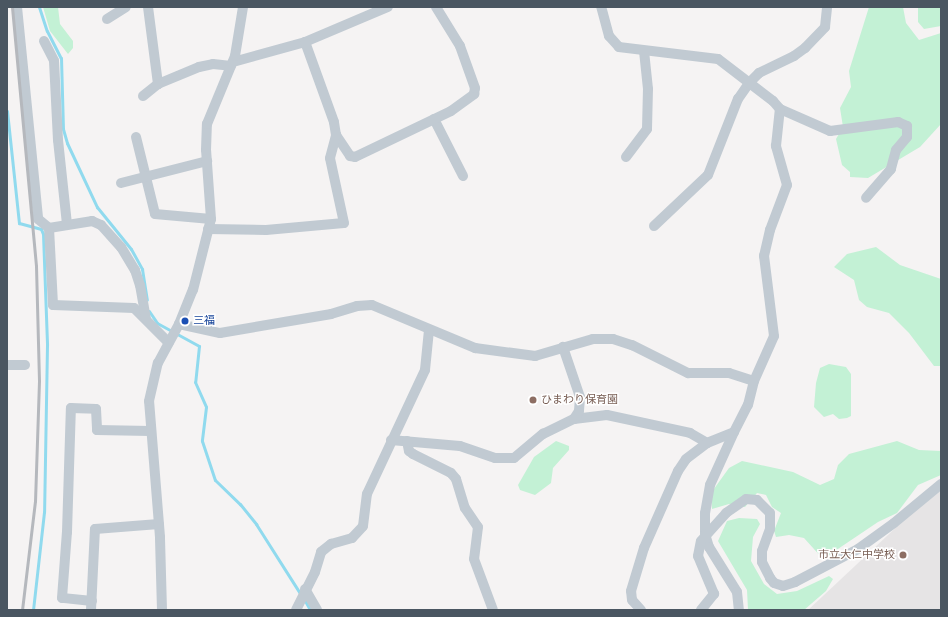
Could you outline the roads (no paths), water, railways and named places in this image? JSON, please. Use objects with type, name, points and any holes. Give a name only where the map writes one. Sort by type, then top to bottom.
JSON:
[{"type":"street","points":[[17,7],[38,219],[49,228],[53,305],[119,306],[139,311],[146,319],[174,333],[220,333],[331,314],[365,305],[372,305],[475,348],[525,356],[540,355],[593,339],[613,339],[632,345],[688,373],[729,373],[754,381]]},
{"type":"street","points":[[107,19],[126,7]]},
{"type":"street","points":[[148,7],[158,84]]},
{"type":"street","points":[[162,610],[159,524],[150,431],[151,386],[158,363],[174,333],[193,290],[210,224],[207,124],[232,64],[243,7]]},
{"type":"street","points":[[143,96],[158,84],[200,67],[213,64],[232,64],[305,42],[388,7]]},
{"type":"street","points":[[336,135],[350,156],[355,157],[434,119],[459,105],[475,91],[460,46],[436,7]]},
{"type":"street","points":[[601,7],[609,36],[613,43],[624,48],[711,57],[724,62],[780,109],[830,131],[898,122],[907,126],[907,137],[896,150],[891,169],[866,198]]},
{"type":"street","points":[[654,226],[708,174],[738,99],[749,83],[764,70],[794,56],[805,48],[825,27],[827,7]]},
{"type":"street","points":[[44,40],[54,61],[58,140],[67,224]]},
{"type":"street","points":[[136,137],[155,214],[210,224],[266,230],[344,223],[330,158],[336,135],[334,122],[305,42]]},
{"type":"street","points":[[626,157],[647,129],[648,89],[644,51]]},
{"type":"street","points":[[739,610],[737,592],[709,547],[705,534],[706,506],[710,485],[748,405],[754,381],[775,331],[764,263],[770,230],[787,185],[776,146],[780,109]]},
{"type":"street","points":[[434,119],[463,176]]},
{"type":"street","points":[[121,184],[146,176],[207,161]]},
{"type":"street","points":[[49,228],[67,224],[97,222],[121,247],[137,276],[146,319]]},
{"type":"street","points":[[296,610],[325,547],[352,538],[363,526],[366,514],[367,494],[425,370],[429,330]]},
{"type":"street","points":[[563,347],[580,396],[579,411],[574,419]]},
{"type":"street","points":[[7,365],[24,365]]},
{"type":"street","points":[[150,431],[97,430],[96,409],[71,408],[67,532],[62,598],[92,606],[95,529],[159,524]]},
{"type":"street","points":[[391,440],[460,446],[495,458],[507,460],[514,458],[543,434],[574,419],[608,415],[690,433],[707,443]]},
{"type":"street","points":[[641,610],[632,600],[631,590],[644,548],[678,470],[686,459],[707,443],[734,432]]},
{"type":"street","points":[[407,441],[409,451],[451,473],[456,479],[465,508],[478,527],[474,559],[493,610]]},
{"type":"street","points":[[701,610],[714,594],[698,556],[699,548],[705,534],[736,504],[746,499],[757,500],[765,506],[771,520],[762,551],[762,562],[774,583],[789,585],[858,549],[894,523],[941,484]]},
{"type":"street","points":[[305,589],[317,610]]},
{"type":"waterway","points":[[39,7],[47,31],[61,58],[63,129],[67,143],[97,207],[131,249],[142,269],[147,300]]},
{"type":"waterway","points":[[7,111],[19,223],[41,229],[43,234],[47,345],[44,512],[33,610]]},
{"type":"waterway","points":[[149,311],[157,323],[199,346],[195,382],[206,407],[202,441],[215,480],[240,504],[256,524],[301,595]]},
{"type":"waterway","points":[[304,599],[310,610]]},
{"type":"railway","points":[[12,7],[36,266],[39,381],[35,501],[22,610]]},
{"type":"place","name":"三福","points":[[185,321]]},
{"type":"place","name":"ひまわり保育園","points":[[533,400]]},
{"type":"place","name":"市立大仁中学校","points":[[903,555]]}]
